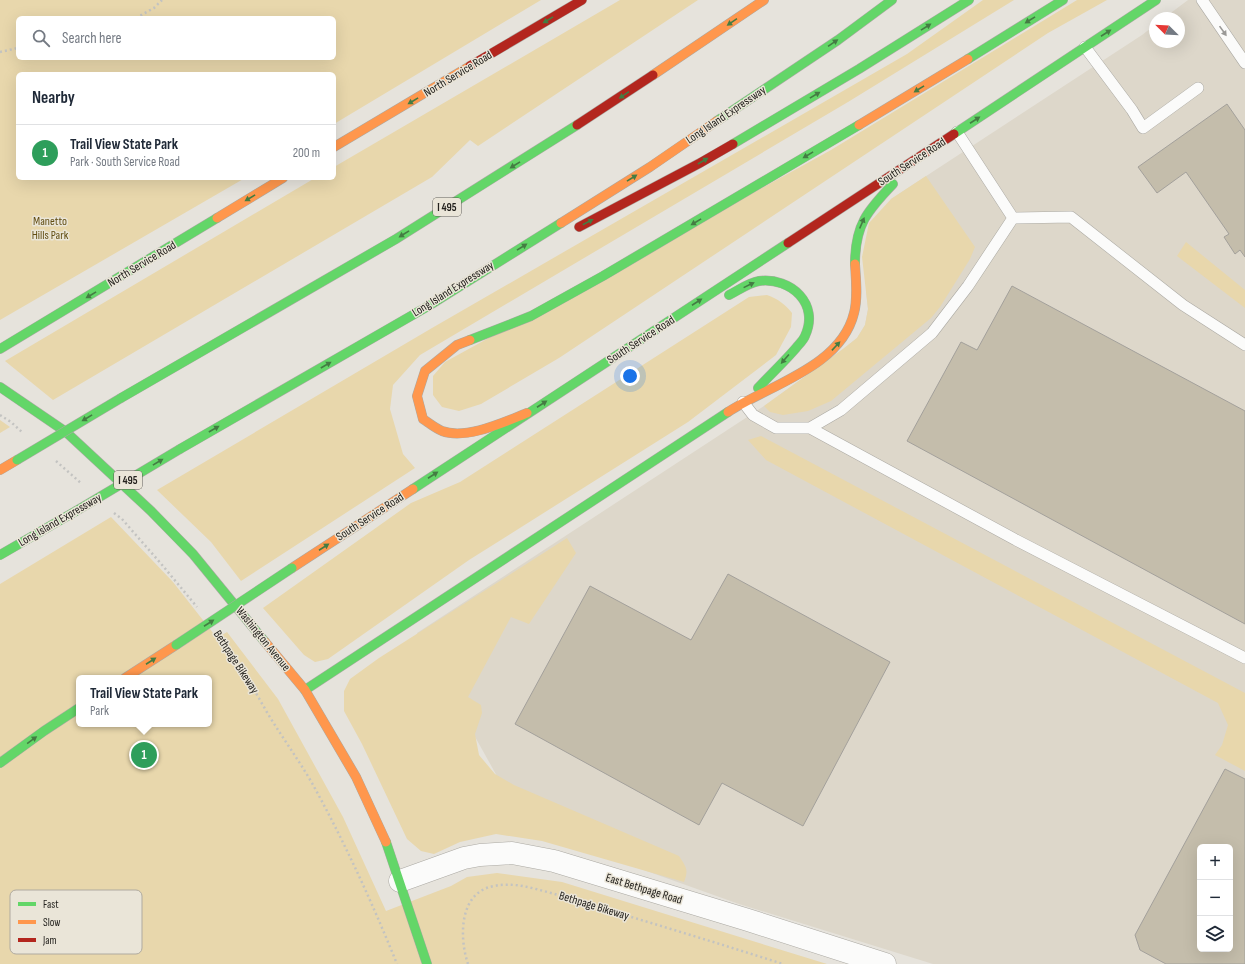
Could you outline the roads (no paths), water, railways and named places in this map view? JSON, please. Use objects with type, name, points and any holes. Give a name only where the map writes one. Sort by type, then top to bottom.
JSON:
[{"type":"main road","name":"North Service Road","points":[[336,146],[582,0]]},
{"type":"main road","name":"I 495","points":[[0,470],[121,398],[396,239],[598,112],[764,0]]},
{"type":"main road","name":"Long Island Expressway","points":[[0,555],[430,305],[650,166],[838,40],[892,0]]},
{"type":"main road","points":[[568,232],[700,163],[859,69],[969,0]]},
{"type":"main road","points":[[527,413],[494,425],[460,434],[443,431],[423,419],[417,396],[425,371],[457,345],[531,316],[603,276],[879,113],[1063,0]]},
{"type":"main road","name":"South Service Road","points":[[130,675],[1156,0]]},
{"type":"main road","points":[[305,690],[743,402],[809,368],[832,350],[845,336],[851,325],[856,295],[856,244],[863,220],[870,208],[919,157]]},
{"type":"main road","name":"North Service Road","points":[[0,349],[281,180]]},
{"type":"main road","points":[[430,305],[541,247]]},
{"type":"main road","points":[[719,301],[753,282],[768,281],[781,284],[792,289],[802,298],[808,308],[809,323],[804,338],[782,364],[743,402]]},
{"type":"main road","points":[[604,364],[706,308]]},
{"type":"main road","name":"Washington Avenue","points":[[0,387],[66,432],[150,511],[193,554],[305,690],[356,777],[384,837],[427,964]]},
{"type":"main road","points":[[0,763],[76,710]]},
{"type":"street","name":"East Bethpage Road","points":[[400,881],[464,858],[480,855],[512,853],[554,861],[748,920],[885,964]]},
{"type":"lane","points":[[1202,0],[1245,63]]},
{"type":"lane","points":[[1086,47],[1132,110],[1143,128],[1198,88]]},
{"type":"lane","points":[[957,132],[1013,218]]},
{"type":"lane","points":[[1013,218],[1071,217],[1183,305],[1245,345]]},
{"type":"lane","points":[[810,428],[841,410],[932,333],[968,286],[1013,218]]},
{"type":"lane","points":[[743,402],[753,415],[776,428],[810,428],[1016,540],[1245,658]]},
{"type":"place","name":"Trail View State Park","points":[[144,755]]},
{"type":"park label","name":"Manetto Hills Park","points":[[50,228]]}]
